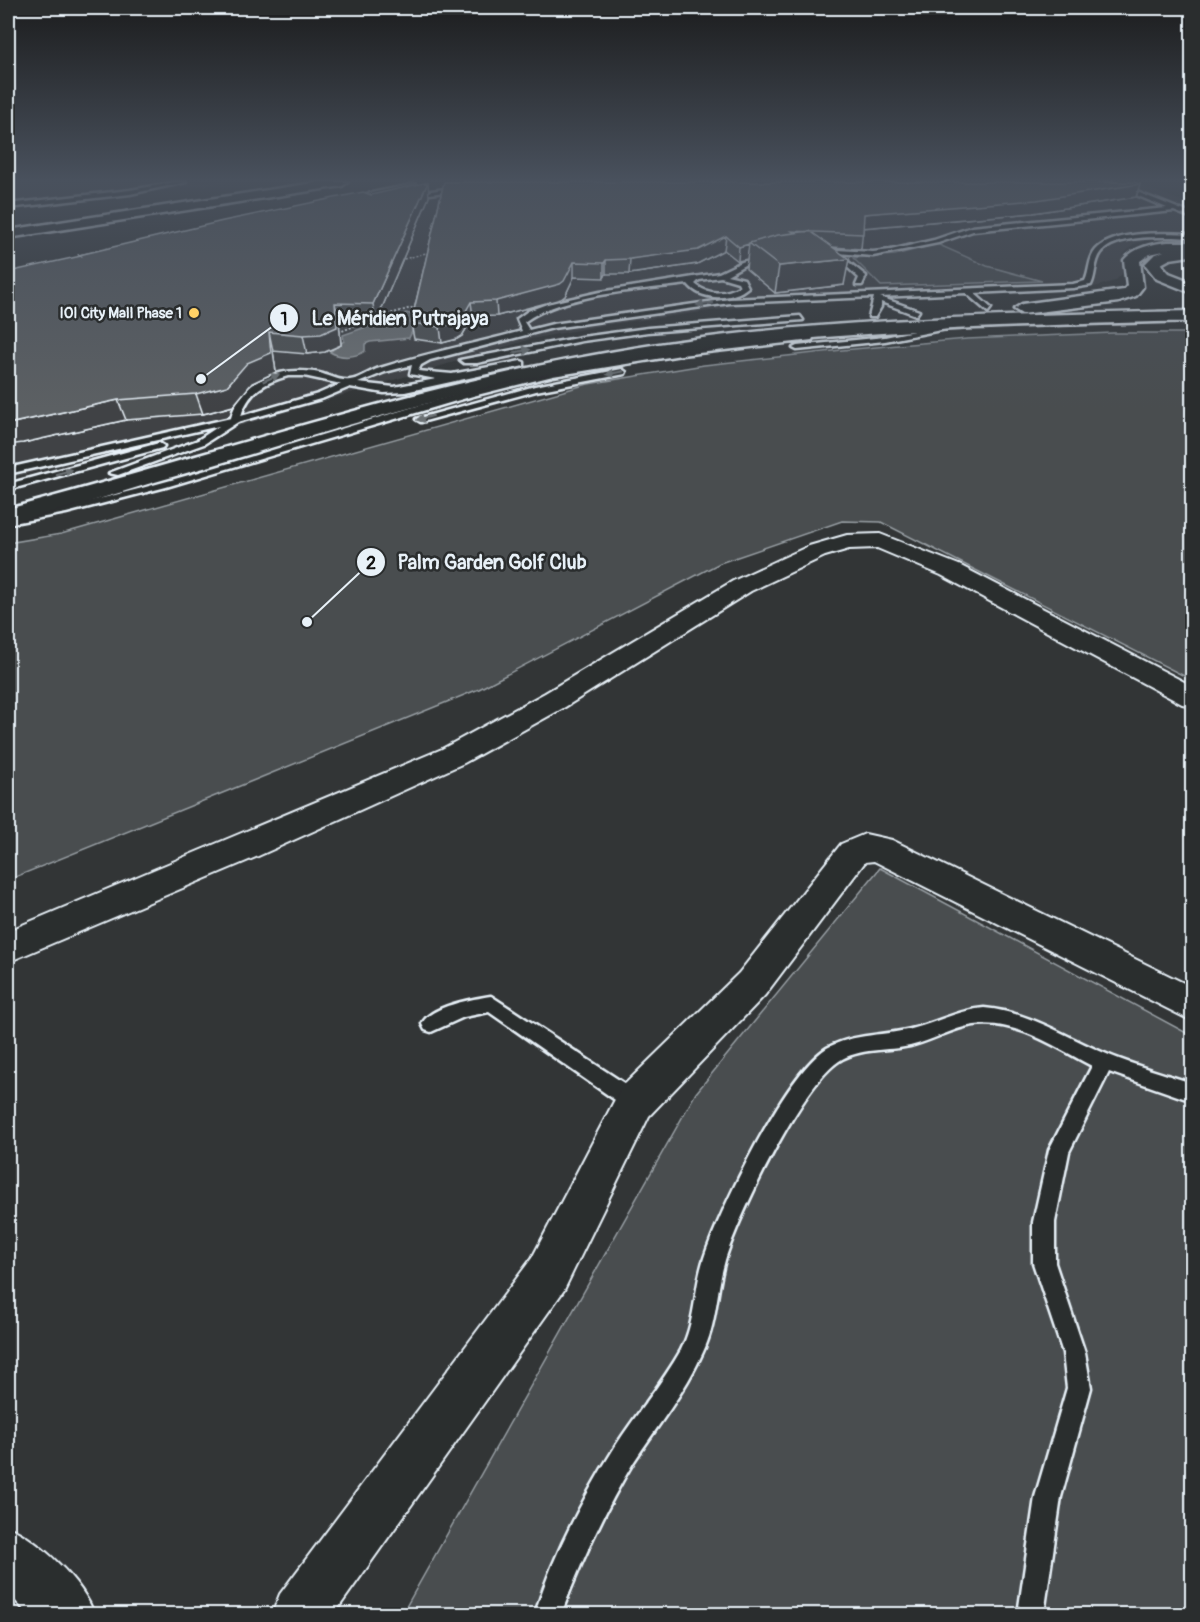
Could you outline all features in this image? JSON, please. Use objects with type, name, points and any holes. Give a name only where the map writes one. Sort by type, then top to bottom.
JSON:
[{"type":"main road","points":[[1025,315],[1130,293],[1135,287],[1132,260],[1134,258]]},
{"type":"main road","points":[[1159,258],[1154,264],[1163,276],[1192,288]]},
{"type":"main road","points":[[8,516],[450,391],[596,359],[811,330],[1192,303]]},
{"type":"main road","points":[[8,500],[521,364],[796,313],[872,315],[988,310],[1025,315],[1192,316]]},
{"type":"street","points":[[8,947],[244,848],[453,756],[555,700],[742,586],[817,550],[847,542],[880,541],[950,570],[1192,698]]},
{"type":"street","points":[[300,1614],[548,1275],[635,1102],[752,984],[852,853],[865,848],[880,849],[1192,1005]]},
{"type":"street","points":[[8,1554],[66,1614]]},
{"type":"lane","points":[[721,275],[744,263],[764,258]]},
{"type":"lane","points":[[831,258],[844,261],[863,278],[859,283]]},
{"type":"lane","points":[[8,487],[321,396],[351,382],[435,355],[526,331],[724,298],[763,299],[1053,288],[1088,283],[1096,258]]},
{"type":"lane","points":[[836,260],[829,263],[836,269]]},
{"type":"lane","points":[[526,331],[520,321],[535,310],[579,298],[694,286],[724,298],[742,290],[744,284],[736,278],[721,275],[704,276],[694,286],[616,298]]},
{"type":"lane","points":[[850,281],[859,283],[870,295]]},
{"type":"lane","points":[[968,291],[988,310]]},
{"type":"lane","points":[[464,360],[477,360],[582,339],[796,313]]},
{"type":"lane","points":[[8,521],[141,500],[535,389],[651,366],[885,339],[943,327],[1025,315]]},
{"type":"lane","points":[[435,355],[417,363],[413,372],[423,376],[465,374]]},
{"type":"lane","points":[[235,420],[236,410],[250,390],[266,379],[284,373],[302,372],[383,390],[401,390],[465,374],[521,364]]},
{"type":"lane","points":[[114,473],[201,442],[235,420]]},
{"type":"lane","points":[[8,471],[176,439],[179,447],[174,452]]},
{"type":"lane","points":[[431,1023],[462,1009],[492,1004],[635,1102]]},
{"type":"lane","points":[[548,1614],[563,1574],[623,1458],[696,1343],[709,1298],[714,1261],[723,1233],[780,1123],[799,1090],[817,1067],[833,1055],[856,1047],[927,1034],[984,1016],[1020,1023],[1104,1062],[1192,1092]]},
{"type":"lane","points":[[1031,1614],[1048,1497],[1079,1388],[1074,1353],[1044,1263],[1044,1222],[1059,1150],[1104,1062]]},
{"type":"path","points":[[396,261],[408,258]]},
{"type":"path","points":[[332,335],[371,320],[426,304]]},
{"type":"path","points":[[362,315],[376,322]]},
{"type":"shaded area","points":[[91,258],[1123,258],[1125,271],[1115,281],[1091,288],[779,302],[604,325],[531,339],[236,427],[140,444],[8,479],[8,276]]},
{"type":"shaded area","points":[[853,258],[968,258],[987,266],[1042,281],[881,286]]},
{"type":"shaded area","points":[[406,313],[414,315],[413,329],[409,338],[370,342],[365,344],[365,351],[352,356],[330,352],[344,341],[343,335]]},
{"type":"shaded area","points":[[1113,333],[1192,333],[1192,680],[881,522],[842,521],[720,563],[479,689],[8,880],[8,543],[61,534],[588,384],[704,365],[842,350],[967,339]]},
{"type":"shaded area","points":[[880,868],[1192,1036],[1192,1614],[402,1614],[696,1093]]},
{"type":"building","points":[[73,258],[394,258],[373,304],[335,303],[337,327],[321,334],[269,332],[271,353],[247,363],[227,386],[196,394],[118,400],[8,424],[8,272]]},
{"type":"building","points":[[426,258],[640,258],[606,260],[604,263],[574,262],[560,284],[496,301],[471,302],[461,320],[456,323],[440,327],[411,323]]},
{"type":"building","points":[[768,258],[849,259],[779,266]]},
{"type":"place","name":"IOI City Mall Phase 1","points":[[194,313]]},
{"type":"place","name":"Le Méridien Putrajaya","points":[[201,379]]},
{"type":"place","name":"Palm Garden Golf Club","points":[[307,622]]}]
